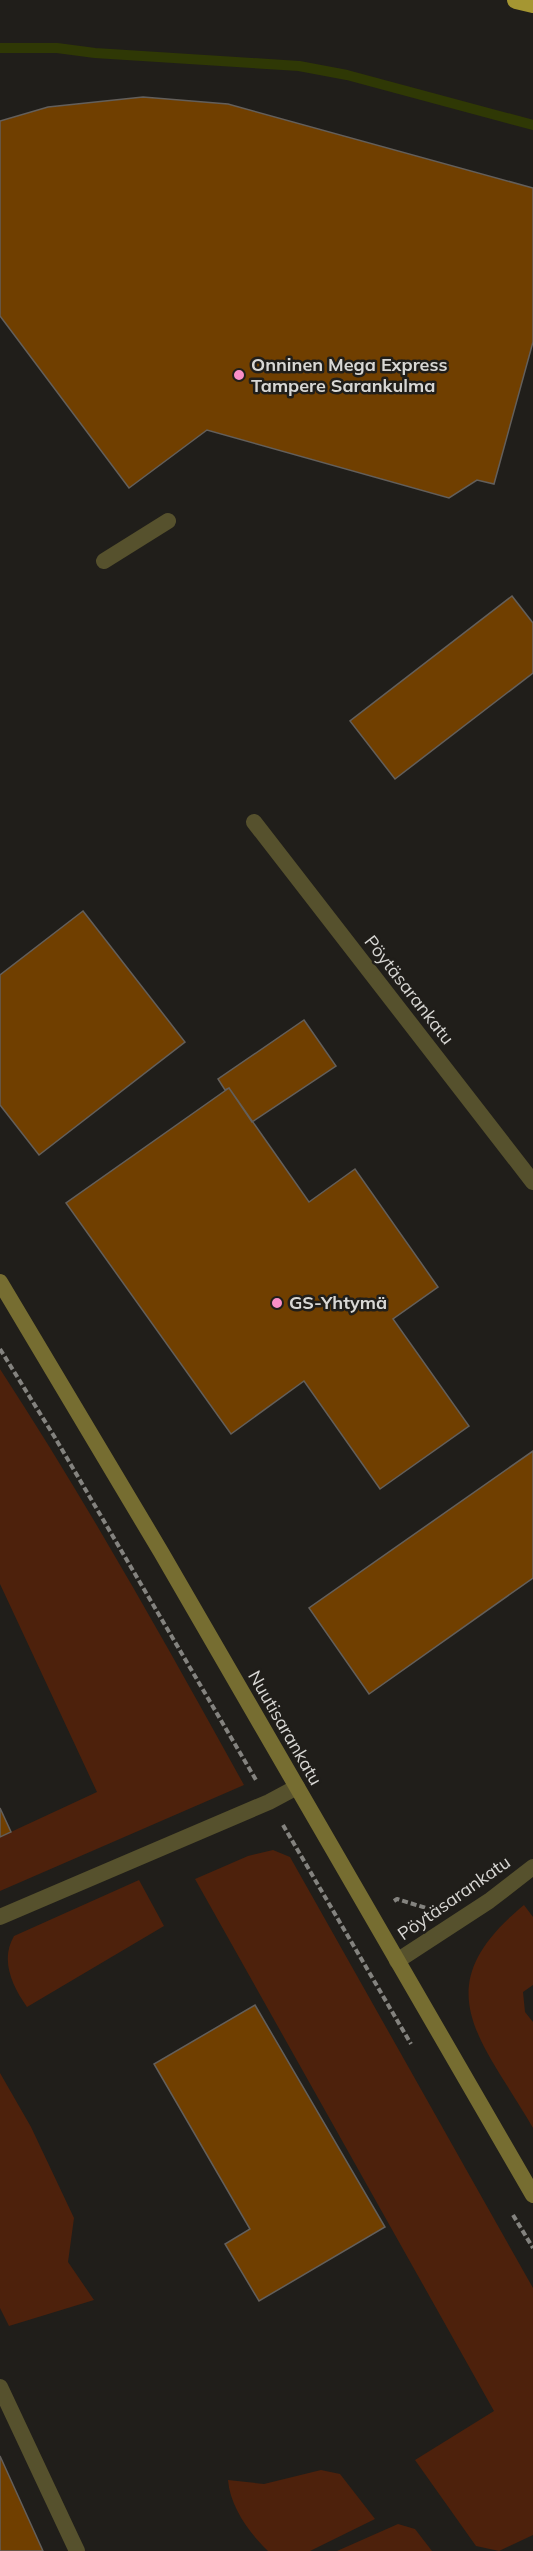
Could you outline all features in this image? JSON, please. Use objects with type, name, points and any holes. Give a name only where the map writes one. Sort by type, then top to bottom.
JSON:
[{"type":"highway","points":[[516,0],[533,4]]},
{"type":"main road","name":"Nuutisarankatu","points":[[0,1282],[55,1372],[533,2195]]},
{"type":"street","points":[[104,561],[168,521]]},
{"type":"street","name":"Pöytäsarankatu","points":[[254,822],[532,1178]]},
{"type":"street","points":[[0,1917],[269,1802],[297,1787]]},
{"type":"street","name":"Pöytäsarankatu","points":[[397,1960],[489,1901],[533,1867]]},
{"type":"street","points":[[0,2387],[77,2551]]},
{"type":"shaded area","points":[[0,1369],[33,1420],[156,1627],[244,1785],[0,1891],[0,1837],[97,1792],[0,1584]]},
{"type":"shaded area","points":[[273,1850],[290,1857],[533,2288],[533,2535],[499,2551],[476,2546],[415,2460],[494,2411],[195,1879],[248,1856]]},
{"type":"shaded area","points":[[139,1880],[164,1926],[27,2007],[13,1982],[8,1963],[10,1945],[14,1936]]},
{"type":"shaded area","points":[[524,1905],[533,1917],[533,1985],[523,1992],[525,2012],[533,2022],[533,2128],[481,2040],[471,2014],[469,1988],[475,1962],[493,1935]]},
{"type":"shaded area","points":[[0,2073],[31,2127],[74,2218],[68,2262],[94,2300],[9,2326],[0,2308]]},
{"type":"shaded area","points":[[321,2470],[340,2474],[375,2519],[310,2551],[268,2551],[242,2519],[232,2500],[228,2480],[264,2484]]},
{"type":"shaded area","points":[[398,2524],[415,2529],[432,2551],[337,2551]]},
{"type":"building","points":[[143,97],[228,104],[533,188],[533,342],[494,484],[477,480],[449,498],[207,430],[129,488],[0,316],[0,121],[48,107]]},
{"type":"building","points":[[512,596],[533,623],[533,673],[395,779],[350,721]]},
{"type":"building","points":[[83,911],[185,1042],[39,1155],[0,1105],[0,975]]},
{"type":"building","points":[[304,1020],[336,1066],[252,1122],[229,1088],[225,1090],[218,1079]]},
{"type":"building","name":"GS-Yhtymä","points":[[229,1088],[309,1202],[355,1169],[438,1287],[393,1319],[469,1426],[380,1489],[304,1381],[231,1434],[66,1203]]},
{"type":"building","points":[[533,1451],[533,1578],[369,1694],[309,1608]]},
{"type":"building","points":[[0,1808],[11,1832],[0,1837]]},
{"type":"building","points":[[255,2005],[385,2227],[259,2301],[225,2244],[250,2229],[154,2064]]},
{"type":"building","points":[[0,2456],[43,2551],[0,2551]]},
{"type":"waterway","points":[[0,48],[57,48],[95,53],[299,66],[347,75],[533,125]]},
{"type":"place","name":"Onninen Mega Express Tampere Sarankulma","points":[[239,375]]},
{"type":"place","name":"GS-Yhtymä","points":[[277,1303]]}]
